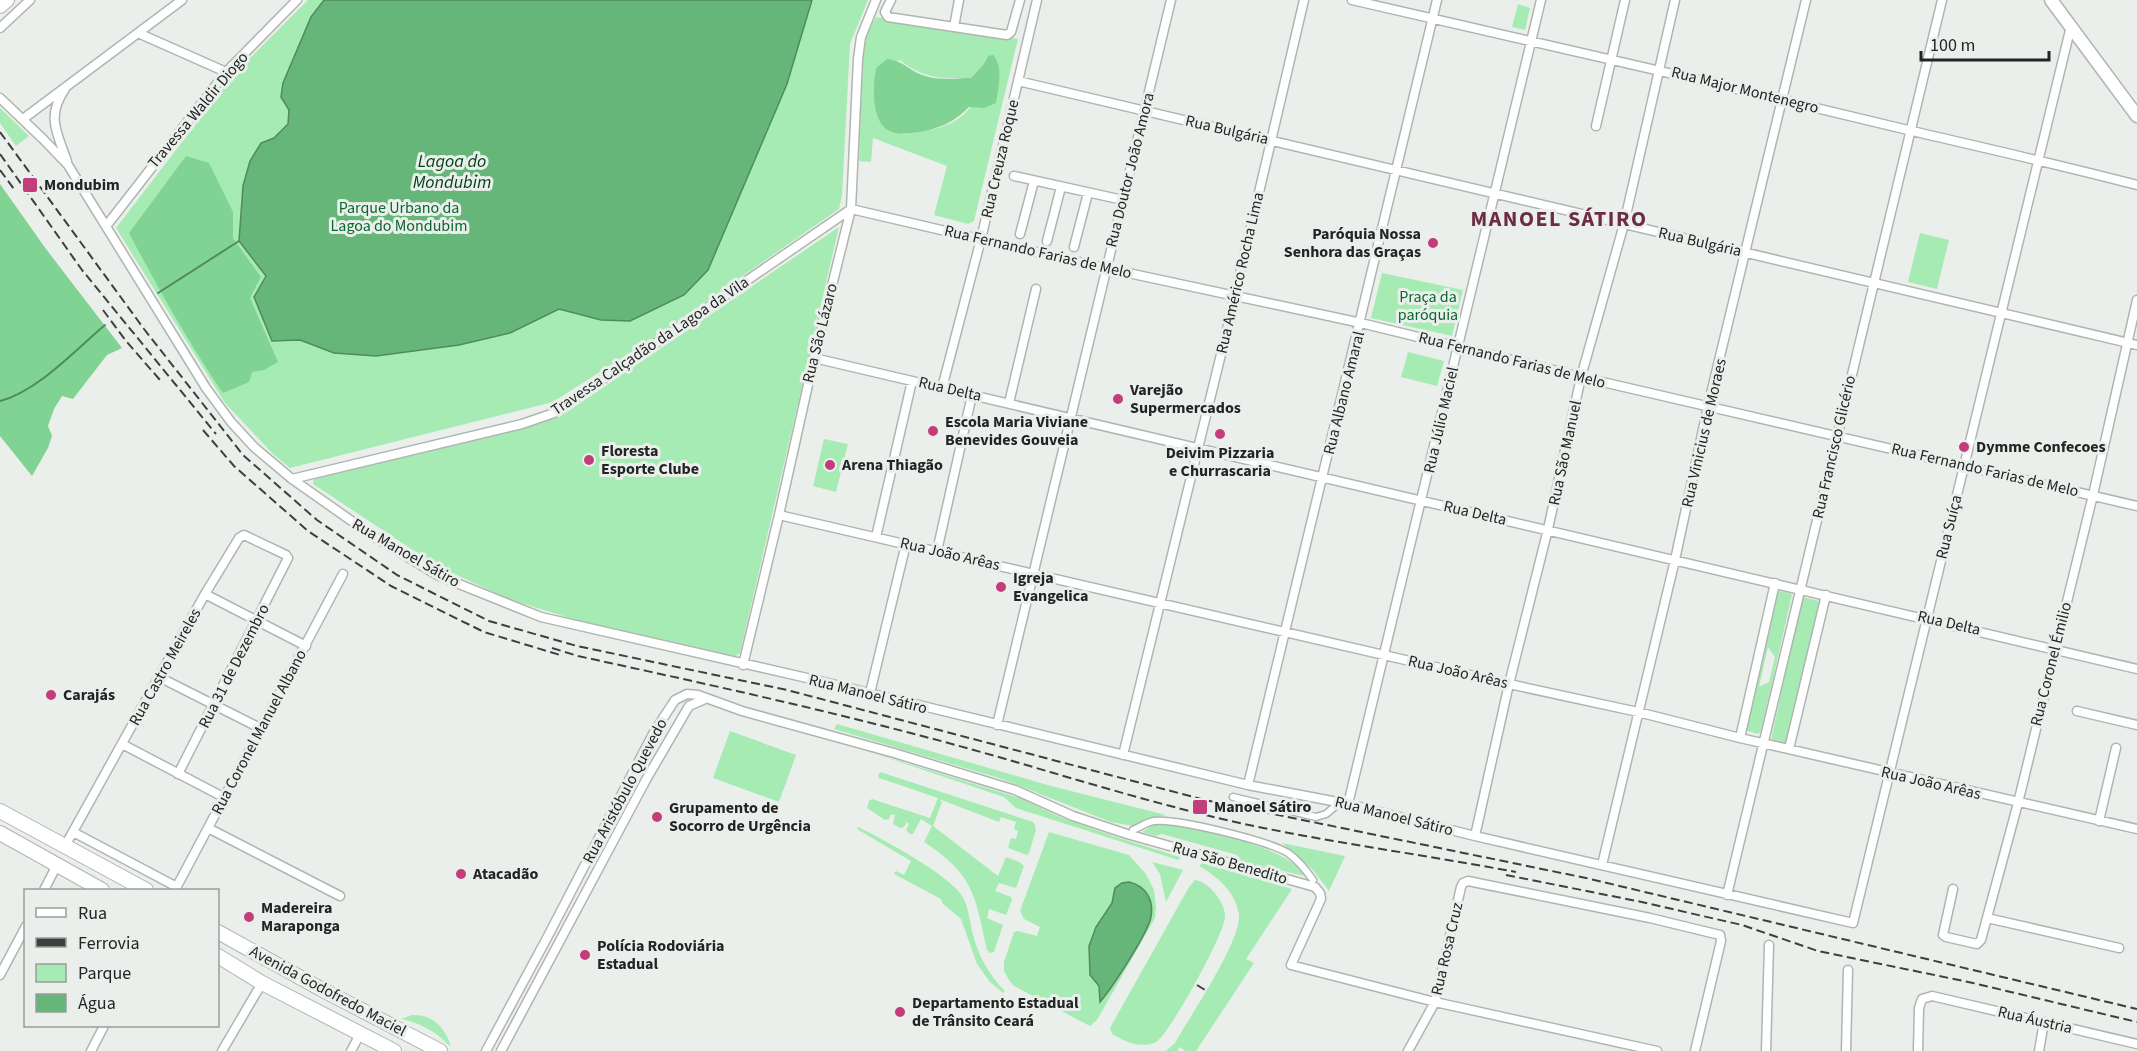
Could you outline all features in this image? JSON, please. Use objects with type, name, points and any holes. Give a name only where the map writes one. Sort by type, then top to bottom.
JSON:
[{"type":"main road","points":[[0,6],[7,0]]},
{"type":"main road","points":[[2051,0],[2137,116]]},
{"type":"main road","points":[[0,811],[142,889]]},
{"type":"main road","points":[[0,833],[99,889]]},
{"type":"main road","name":"Avenida Godofredo Maciel","points":[[219,934],[440,1051]]},
{"type":"main road","points":[[230,963],[242,945]]},
{"type":"main road","name":"Avenida Godofredo Maciel","points":[[219,957],[262,983],[394,1051]]},
{"type":"street","points":[[0,28],[30,0]]},
{"type":"street","points":[[22,119],[182,0]]},
{"type":"street","name":"Rua São Lázaro","points":[[743,665],[851,209],[858,59],[861,37],[876,0]]},
{"type":"street","points":[[891,0],[885,12],[888,17],[1009,34],[1020,0]]},
{"type":"street","points":[[954,27],[959,0]]},
{"type":"street","name":"Rua Creuza Roque","points":[[942,388],[981,239],[1037,0]]},
{"type":"street","name":"Rua Doutor João Amora","points":[[997,725],[1172,0]]},
{"type":"street","name":"Rua Américo Rocha Lima","points":[[1123,755],[1304,0]]},
{"type":"street","name":"Rua Major Montenegro","points":[[1352,0],[1658,69],[2038,159],[2137,185]]},
{"type":"street","name":"Rua Albano Amaral","points":[[1248,785],[1437,0]]},
{"type":"street","name":"Rua Júlio Maciel","points":[[1344,803],[1384,656],[1422,501],[1540,0]]},
{"type":"street","points":[[1596,126],[1625,0]]},
{"type":"street","name":"Rua São Manuel","points":[[1475,836],[1509,684],[1548,530],[1581,377],[1624,224],[1675,0]]},
{"type":"street","name":"Rua Vinicius de Moraes","points":[[1602,865],[1676,560],[1708,406],[1806,0]]},
{"type":"street","name":"Rua Francisco Glicério","points":[[1727,895],[1942,0]]},
{"type":"street","name":"Travessa Waldir Diogo","points":[[107,225],[226,72],[291,2]]},
{"type":"street","name":"Rua Suíça","points":[[1853,923],[2071,26]]},
{"type":"street","points":[[138,33],[226,72]]},
{"type":"street","name":"Rua Bulgária","points":[[1018,81],[2137,345]]},
{"type":"street","points":[[33,110],[43,111],[53,118],[55,106],[68,84]]},
{"type":"street","name":"Rua Manoel Sátiro","points":[[0,98],[68,165],[206,388],[231,422],[254,447],[292,479],[439,576],[541,617],[870,693],[1248,785],[1344,803],[1475,836],[1853,923]]},
{"type":"street","name":"Rua Manoel Sátiro","points":[[53,118],[68,165]]},
{"type":"street","points":[[1014,176],[1124,200]]},
{"type":"street","points":[[1020,234],[1034,181]]},
{"type":"street","points":[[1047,241],[1061,187]]},
{"type":"street","points":[[1074,247],[1088,193]]},
{"type":"street","name":"Rua Fernando Farias de Melo","points":[[851,209],[1106,268],[1361,323],[1581,377],[2137,506]]},
{"type":"street","name":"Travessa Calçadão da Lagoa da Vila","points":[[292,479],[522,424],[555,413],[851,209]]},
{"type":"street","points":[[1009,403],[1036,290]]},
{"type":"street","name":"Rua Coronel Émilio","points":[[1953,889],[1942,933],[1944,936],[1977,944],[1981,940],[2018,802],[2093,495],[2137,300]]},
{"type":"street","name":"Rua Delta","points":[[814,358],[2137,669]]},
{"type":"street","points":[[876,537],[912,381]]},
{"type":"street","points":[[937,551],[972,395]]},
{"type":"street","name":"Rua João Arêas","points":[[779,515],[2137,829]]},
{"type":"street","name":"Rua Castro Meireles","points":[[65,846],[205,594],[242,534],[288,557]]},
{"type":"street","points":[[870,693],[906,544]]},
{"type":"street","name":"Rua 31 de Dezembro","points":[[178,774],[288,557]]},
{"type":"street","name":"Rua Coronel Manuel Albano","points":[[176,889],[343,574]]},
{"type":"street","points":[[1740,738],[1775,583]]},
{"type":"street","points":[[205,594],[306,646]]},
{"type":"street","points":[[1789,749],[1826,595]]},
{"type":"street","points":[[159,676],[262,729]]},
{"type":"street","name":"Rua Aristóbulo Quevedo","points":[[486,1051],[654,732],[675,700],[687,694],[698,695],[705,699]]},
{"type":"street","name":"Rua Aristóbulo Quevedo","points":[[501,1051],[647,778],[689,705],[705,699]]},
{"type":"street","name":"Rua São Benedito","points":[[705,699],[1015,790],[1073,816],[1127,834],[1315,886],[1321,899],[1292,965],[1435,1002],[1658,1051]]},
{"type":"street","points":[[2077,711],[2137,725]]},
{"type":"street","points":[[122,744],[225,798]]},
{"type":"street","points":[[2099,821],[2116,748]]},
{"type":"street","points":[[634,771],[647,778]]},
{"type":"street","points":[[1233,797],[1316,817],[1344,803]]},
{"type":"street","points":[[1133,830],[1152,821],[1164,821],[1220,831],[1263,843],[1290,855],[1313,880]]},
{"type":"street","points":[[208,828],[340,896]]},
{"type":"street","points":[[73,832],[176,889]]},
{"type":"street","points":[[45,889],[57,865]]},
{"type":"street","name":"Rua Rosa Cruz","points":[[1408,1051],[1435,1002],[1461,887],[1468,881],[1718,934],[1721,941],[1695,1051]]},
{"type":"street","points":[[1987,918],[2119,948]]},
{"type":"street","points":[[0,975],[24,930]]},
{"type":"street","points":[[1766,1051],[1769,945]]},
{"type":"street","points":[[1846,1051],[1848,970]]},
{"type":"street","points":[[222,1051],[262,983]]},
{"type":"street","name":"Rua Áustria","points":[[1918,1051],[1919,1008],[1922,999],[1932,996],[2137,1044]]},
{"type":"street","points":[[2038,1051],[2044,1022]]},
{"type":"street","points":[[91,1051],[103,1027]]},
{"type":"street","points":[[351,1051],[360,1034]]},
{"type":"green space","name":"Lagoa do Mondubim","points":[[308,0],[868,0],[850,44],[842,195],[839,209],[653,338],[553,402],[290,468],[273,454],[225,403],[116,228],[235,73]]},
{"type":"green space","points":[[1518,4],[1530,8],[1525,30],[1512,27]]},
{"type":"green space","points":[[876,17],[1018,39],[974,221],[968,224],[934,215],[947,166],[873,138],[871,162],[859,161],[863,51],[866,36]],"holes":[[[987,56],[971,106],[958,119],[941,127],[903,134],[874,95],[876,68],[900,60],[909,67],[926,74],[971,78],[983,65]]]},
{"type":"green space","points":[[0,108],[29,136],[16,146],[0,123]]},
{"type":"green space","name":"Floresta Esporte Clube","points":[[839,227],[740,653],[734,657],[582,622],[509,599],[437,566],[313,484],[314,479],[542,423],[567,412]]},
{"type":"green space","points":[[1920,233],[1949,240],[1937,289],[1908,282]]},
{"type":"green space","name":"Praça da paróquia","points":[[1382,273],[1463,290],[1452,336],[1371,318]]},
{"type":"green space","points":[[1408,352],[1444,361],[1437,386],[1401,377]]},
{"type":"green space","name":"Arena Thiagão","points":[[824,439],[848,444],[836,492],[813,486]]},
{"type":"green space","points":[[1778,591],[1790,593],[1792,595],[1761,731],[1758,734],[1746,728]],"holes":[[[1768,647],[1775,657],[1769,682],[1759,687]]]},
{"type":"green space","points":[[1802,597],[1819,601],[1788,744],[1771,740]]},
{"type":"green space","points":[[837,724],[1051,786],[1166,815],[1147,819],[1133,826],[1111,822],[1002,779],[834,729]]},
{"type":"green space","points":[[730,731],[796,755],[779,802],[713,778]]},
{"type":"green space","points":[[873,753],[1020,798],[1060,817],[1180,858],[1178,860],[1016,808],[1004,797]]},
{"type":"green space","points":[[880,772],[1033,822],[1035,825],[1036,830],[1027,855],[1008,848],[1011,838],[1016,839],[1018,831],[1014,829],[1016,822],[1001,817],[999,822],[939,799],[942,802],[933,826],[998,876],[1006,857],[1024,866],[1016,888],[999,883],[995,891],[1011,897],[1012,900],[1006,915],[989,909],[987,918],[1003,925],[994,952],[990,953],[987,950],[975,900],[963,876],[941,854],[924,842],[932,826],[921,819],[913,834],[910,834],[906,830],[909,824],[907,822],[904,827],[900,828],[893,824],[895,815],[891,814],[889,819],[885,820],[867,808],[872,799],[930,818],[938,798],[879,778]]},
{"type":"green space","points":[[1155,824],[1213,833],[1259,846],[1295,865],[1304,876],[1242,861],[1237,855],[1162,834],[1156,836],[1142,832]]},
{"type":"green space","points":[[858,827],[932,869],[958,890],[966,904],[978,951],[989,972],[1005,991],[1003,993],[990,982],[977,964],[961,919],[943,904],[941,899],[894,874],[896,871],[904,875],[911,861],[857,829]]},
{"type":"green space","points":[[1049,832],[1129,855],[1146,874],[1154,890],[1156,907],[1155,918],[1097,1020],[1090,1026],[1014,986],[1009,980],[1004,971],[1004,962],[1014,932],[1037,936],[1040,927],[1024,919],[1020,911]],"holes":[[[1122,883],[1150,900],[1150,920],[1114,984],[1100,1002],[1099,986],[1090,975],[1089,958],[1102,916],[1112,903],[1115,888]]]},
{"type":"green space","points":[[1282,843],[1345,856],[1329,891],[1312,869]]},
{"type":"green space","points":[[1152,862],[1183,870],[1166,902],[1160,874]]},
{"type":"green space","points":[[1202,863],[1292,889],[1246,959],[1254,963],[1196,1051],[1185,1051],[1180,1047],[1177,1051],[1166,1051],[1175,1043],[1224,960],[1237,927],[1239,915],[1234,899],[1219,880],[1199,866]]},
{"type":"green space","points":[[1195,880],[1211,889],[1220,900],[1225,911],[1223,927],[1184,1004],[1163,1035],[1156,1042],[1145,1045],[1122,1040],[1112,1034],[1110,1028]]},
{"type":"green space","points":[[412,1015],[426,1017],[437,1023],[451,1046],[426,1028],[401,1019]]},
{"type":"shaded area","points":[[993,55],[999,71],[996,103],[984,108],[969,107],[947,124],[920,132],[895,133],[885,128],[880,121],[875,104],[875,75],[876,68],[887,59],[928,77],[971,78],[988,56]]},
{"type":"shaded area","points":[[186,156],[209,163],[233,212],[233,238],[261,277],[250,298],[278,362],[264,370],[252,372],[249,382],[223,393],[174,314],[129,233]]},
{"type":"shaded area","points":[[0,184],[46,249],[122,348],[107,355],[73,399],[62,396],[48,426],[52,436],[48,448],[32,476],[0,436]]},
{"type":"water","name":"Lagoa do Mondubim","points":[[324,0],[812,0],[787,84],[708,270],[684,295],[630,321],[601,320],[559,309],[510,333],[459,345],[376,356],[334,353],[300,340],[272,341],[254,297],[266,276],[239,241],[243,186],[250,161],[261,143],[274,138],[288,124],[289,110],[281,97],[283,83],[311,17]]},
{"type":"water","points":[[1129,882],[1144,890],[1150,900],[1151,917],[1137,947],[1100,1002],[1099,986],[1090,975],[1089,946],[1096,927],[1112,903],[1115,888],[1122,883]]},
{"type":"waterway","points":[[158,293],[239,241]]},
{"type":"waterway","points":[[0,401],[14,396],[42,379],[105,325]]},
{"type":"railway","points":[[0,132],[144,329],[243,455],[317,520],[397,575],[489,621],[577,646],[787,690],[1205,800],[1586,878],[2137,1009]]},
{"type":"railway","points":[[0,154],[82,270],[216,434]]},
{"type":"railway","points":[[0,170],[14,189]]},
{"type":"railway","points":[[103,310],[160,380]]},
{"type":"railway","points":[[203,430],[234,466],[308,531],[391,586],[484,632],[560,655]]},
{"type":"railway","points":[[552,648],[578,656],[879,725],[1163,804],[1244,824],[1516,872]]},
{"type":"railway","points":[[1506,875],[1742,925],[1818,951],[1973,983],[2137,1022]]},
{"type":"railway","points":[[1197,985],[1205,990]]},
{"type":"place","name":"Mondubim","points":[[30,185]]},
{"type":"place","name":"Paróquia Nossa Senhora das Graças","points":[[1433,243]]},
{"type":"place","name":"Varejão Supermercados","points":[[1118,399]]},
{"type":"place","name":"Escola Maria Viviane Benevides Gouveia","points":[[933,431]]},
{"type":"place","name":"Deivim Pizzaria e Churrascaria","points":[[1220,434]]},
{"type":"place","name":"Dymme Confecoes","points":[[1964,447]]},
{"type":"place","name":"Floresta Esporte Clube","points":[[589,460]]},
{"type":"place","name":"Arena Thiagão","points":[[830,465]]},
{"type":"place","name":"Igreja Evangelica","points":[[1001,587]]},
{"type":"place","name":"Carajás","points":[[51,695]]},
{"type":"place","name":"Manoel Sátiro","points":[[1200,807]]},
{"type":"place","name":"Grupamento de Socorro de Urgência","points":[[657,817]]},
{"type":"place","name":"Atacadão","points":[[461,874]]},
{"type":"place","name":"Madereira Maraponga","points":[[249,917]]},
{"type":"place","name":"Polícia Rodoviária Estadual","points":[[585,955]]},
{"type":"place","name":"Departamento Estadual de Trânsito Ceará","points":[[900,1012]]},
{"type":"district","name":"MANOEL SÁTIRO","points":[[1559,219]]},
{"type":"park label","name":"Parque Urbano da Lagoa do Mondubim","points":[[399,217]]}]
